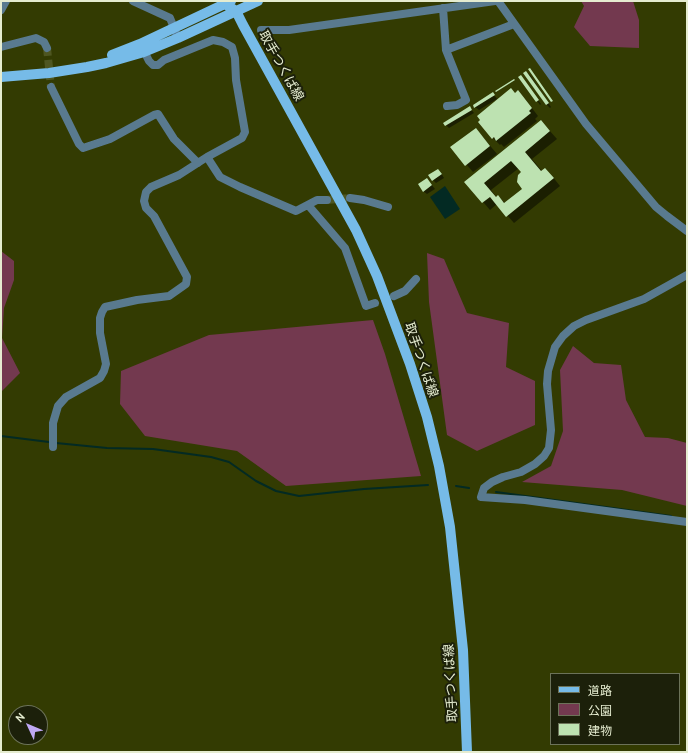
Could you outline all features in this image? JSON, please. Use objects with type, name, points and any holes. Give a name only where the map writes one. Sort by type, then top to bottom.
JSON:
[{"type":"main road","points":[[142,48],[174,28],[230,4],[258,1]]},
{"type":"main road","points":[[1,77],[37,74],[86,67],[142,48],[178,38],[230,4]]},
{"type":"main road","name":"取手つくば線","points":[[230,4],[268,68],[356,230],[380,283],[410,364],[427,418],[439,466],[450,527],[463,650],[467,752]]},
{"type":"street","points":[[1,10],[6,1]]},
{"type":"street","points":[[133,1],[170,18],[178,38]]},
{"type":"street","points":[[261,30],[289,30],[495,1]]},
{"type":"street","points":[[498,1],[586,124],[656,207],[687,231]]},
{"type":"street","points":[[443,8],[446,50],[466,100],[457,105],[447,106]]},
{"type":"street","points":[[446,50],[514,24]]},
{"type":"street","points":[[1,47],[36,38],[44,42],[46,48]]},
{"type":"street","points":[[53,447],[53,423],[58,406],[66,397],[100,378],[104,372],[106,364],[100,333],[100,318],[105,307],[137,300],[169,296],[186,284],[187,277],[154,216],[146,208],[144,202],[146,192],[151,187],[179,175],[207,157],[242,138],[245,132],[236,80],[235,58],[232,47],[223,42],[213,40],[164,60],[158,65],[153,65],[149,61],[142,48]]},
{"type":"street","points":[[51,87],[79,144],[83,148],[110,138],[158,114],[174,139],[198,163]]},
{"type":"street","points":[[207,157],[220,177],[240,188],[296,211],[317,200],[327,200]]},
{"type":"street","points":[[350,198],[364,200],[388,207]]},
{"type":"street","points":[[308,205],[345,248],[366,306],[375,304]]},
{"type":"street","points":[[687,275],[644,299],[586,320],[574,326],[563,336],[555,347],[548,371],[547,384],[551,430],[549,448],[544,456],[535,464],[521,472],[492,482],[484,488],[481,497],[525,500],[687,522]]},
{"type":"street","points":[[394,296],[405,291],[416,279]]},
{"type":"green space","points":[[581,1],[633,1],[639,20],[639,48],[590,46],[574,27],[584,6]]},
{"type":"green space","points":[[1,251],[14,261],[14,280],[4,308],[2,338],[20,373],[1,392]]},
{"type":"green space","points":[[427,253],[444,259],[467,313],[509,323],[506,367],[535,381],[535,425],[477,451],[447,435],[429,302]]},
{"type":"green space","points":[[373,320],[385,354],[421,476],[286,486],[237,451],[145,436],[120,404],[121,371],[209,335]]},
{"type":"green space","points":[[573,346],[594,363],[621,365],[626,400],[645,437],[668,438],[687,443],[687,506],[622,490],[522,482],[551,466],[563,431],[560,370]]},
{"type":"water","points":[[445,186],[460,209],[445,219],[430,197]]},
{"type":"building","points":[[530,68],[553,101],[551,102],[528,69]]},
{"type":"building","points":[[526,71],[549,103],[546,105],[523,73]]},
{"type":"building","points":[[521,75],[539,100],[536,102],[518,77]]},
{"type":"building","points":[[514,79],[515,80],[496,92],[495,91]]},
{"type":"building","points":[[511,88],[515,93],[518,90],[532,108],[529,111],[531,113],[496,141],[494,137],[492,139],[478,122],[480,120],[477,116]]},
{"type":"building","points":[[493,92],[495,95],[474,108],[473,105]]},
{"type":"building","points":[[470,106],[472,110],[445,126],[443,123]]},
{"type":"building","points":[[541,120],[550,131],[525,152],[541,171],[545,168],[554,178],[506,217],[490,197],[482,203],[464,182]],"holes":[[[511,161],[521,172],[518,175],[517,182],[522,189],[504,203],[498,195],[496,197],[484,183]]]},
{"type":"building","points":[[476,128],[490,146],[465,166],[450,147]]},
{"type":"building","points":[[438,169],[442,174],[432,181],[428,175]]},
{"type":"building","points":[[427,178],[432,185],[423,192],[418,184]]},
{"type":"waterway","points":[[1,436],[49,442]]},
{"type":"waterway","points":[[56,443],[107,448],[153,449],[211,457],[229,462],[256,481],[276,491],[299,496],[364,489],[428,485]]},
{"type":"waterway","points":[[456,486],[469,488]]},
{"type":"waterway","points":[[496,492],[671,516]]},
{"type":"tunnel","points":[[47,48],[51,87]]},
{"type":"tunnel","points":[[327,200],[350,198]]}]
